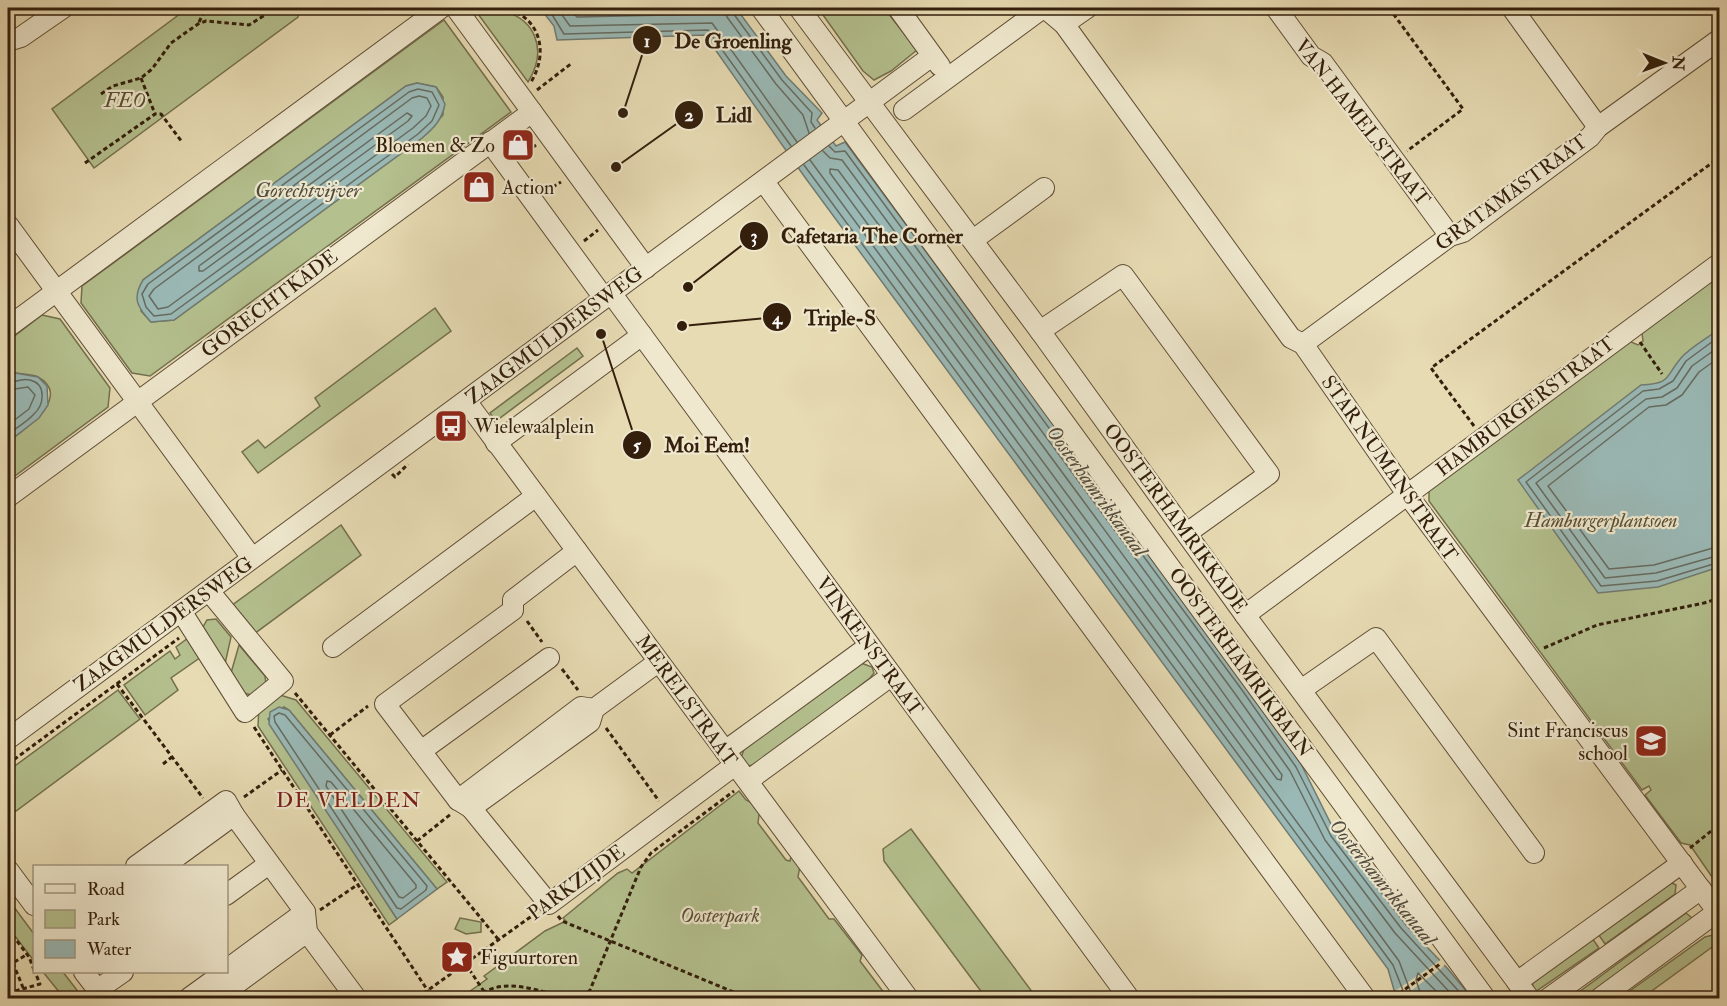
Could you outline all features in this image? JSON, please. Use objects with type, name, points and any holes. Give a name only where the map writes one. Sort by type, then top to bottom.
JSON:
[{"type":"street","points":[[8,41],[21,37],[63,8]]},
{"type":"street","points":[[8,327],[441,8]]},
{"type":"street","points":[[456,8],[646,267]]},
{"type":"street","name":"OOSTERHAMRIKBAAN","points":[[761,8],[1485,999]]},
{"type":"street","name":"OOSTERHAMRIKKADE","points":[[799,8],[1041,331],[1245,615],[1529,999]]},
{"type":"street","points":[[898,8],[948,78]]},
{"type":"street","points":[[904,110],[1044,8]]},
{"type":"street","name":"STAR NUMANSTRAAT","points":[[1044,8],[1064,24],[1291,338],[1303,344],[1407,494],[1526,655],[1531,658],[1718,914]]},
{"type":"street","points":[[1064,24],[1087,8]]},
{"type":"street","name":"VAN HAMELSTRAAT","points":[[1276,8],[1311,56],[1323,63],[1450,236]]},
{"type":"street","points":[[1512,8],[1598,127]]},
{"type":"street","name":"GRATAMASTRAAT","points":[[1303,344],[1450,236],[1463,232],[1590,137],[1598,127],[1719,39]]},
{"type":"street","points":[[870,103],[932,56]]},
{"type":"street","name":"GORECHTKADE","points":[[8,496],[490,142],[524,101]]},
{"type":"street","name":"ZAAGMULDERSWEG","points":[[8,739],[870,103]]},
{"type":"street","points":[[490,142],[570,251],[608,296]]},
{"type":"street","points":[[764,182],[1365,999]]},
{"type":"street","points":[[973,240],[1044,188]]},
{"type":"street","points":[[8,225],[252,558]]},
{"type":"street","name":"HAMBURGERSTRAAT","points":[[1245,615],[1719,263]]},
{"type":"street","points":[[1041,331],[1123,275],[1269,474],[1187,532]]},
{"type":"street","name":"VINKENSTRAAT","points":[[608,296],[642,335],[1129,999]]},
{"type":"street","points":[[496,442],[642,335]]},
{"type":"street","name":"MERELSTRAAT","points":[[466,401],[908,999]]},
{"type":"street","points":[[333,647],[536,496]]},
{"type":"street","points":[[549,904],[421,751],[385,704],[513,609],[513,600],[577,551]]},
{"type":"street","points":[[181,611],[245,712],[283,681],[208,591]]},
{"type":"street","points":[[1301,690],[1376,638],[1534,853]]},
{"type":"street","points":[[737,767],[869,646]]},
{"type":"street","points":[[421,751],[549,658]]},
{"type":"street","points":[[465,804],[581,707],[594,710],[658,662]]},
{"type":"street","points":[[737,767],[891,676]]},
{"type":"street","name":"PARKZIJDE","points":[[549,904],[668,814],[737,767]]},
{"type":"street","points":[[139,865],[226,811]]},
{"type":"street","points":[[166,865],[226,811]]},
{"type":"street","points":[[226,811],[306,921],[356,999]]},
{"type":"street","points":[[1517,982],[1682,863]]},
{"type":"street","points":[[228,894],[266,866]]},
{"type":"street","points":[[8,870],[33,905]]},
{"type":"street","points":[[1549,999],[1701,889]]},
{"type":"street","points":[[1600,999],[1718,914]]},
{"type":"street","points":[[228,970],[306,921]]},
{"type":"street","points":[[217,999],[306,921]]},
{"type":"street","points":[[85,973],[101,994],[122,973]]},
{"type":"street","points":[[189,999],[223,973]]},
{"type":"path","points":[[198,24],[206,8]]},
{"type":"path","points":[[101,94],[113,86],[141,78],[152,69],[171,43],[198,24],[206,21],[249,25],[276,8]]},
{"type":"path","points":[[502,8],[522,15],[531,22],[541,44],[539,66],[524,101]]},
{"type":"path","points":[[1389,8],[1463,109],[1395,160]]},
{"type":"path","points":[[524,101],[572,63]]},
{"type":"path","points":[[141,78],[155,114]]},
{"type":"path","points":[[85,164],[155,114],[161,114],[182,142]]},
{"type":"path","points":[[508,165],[549,135]]},
{"type":"path","points":[[1483,437],[1431,368],[1719,157]]},
{"type":"path","points":[[533,199],[576,173]]},
{"type":"path","points":[[570,251],[611,220]]},
{"type":"path","points":[[1631,328],[1662,374]]},
{"type":"path","points":[[1531,658],[1547,646],[1597,625],[1693,606],[1719,598]]},
{"type":"path","points":[[8,764],[185,633]]},
{"type":"path","points":[[283,681],[498,939]]},
{"type":"path","points":[[117,684],[172,757],[226,811],[282,770]]},
{"type":"path","points":[[330,735],[380,696],[385,704]]},
{"type":"path","points":[[594,710],[668,814]]},
{"type":"path","points":[[245,712],[428,991]]},
{"type":"path","points":[[163,764],[172,757]]},
{"type":"path","points":[[583,999],[590,990],[611,943],[641,867],[651,852],[739,788],[737,767]]},
{"type":"path","points":[[417,841],[465,804]]},
{"type":"path","points":[[1682,863],[1690,848],[1719,824]]},
{"type":"path","points":[[306,921],[357,885]]},
{"type":"path","points":[[549,904],[562,921],[748,999]]},
{"type":"path","name":"PARKZIJDE","points":[[417,999],[549,904]]},
{"type":"path","points":[[8,929],[33,967]]},
{"type":"path","points":[[10,964],[26,955]]},
{"type":"path","points":[[8,959],[24,990]]},
{"type":"path","points":[[1393,999],[1445,961]]},
{"type":"path","points":[[465,963],[485,993]]},
{"type":"path","points":[[8,993],[40,984],[36,973]]},
{"type":"path","points":[[477,999],[485,993],[522,987],[566,999]]},
{"type":"path","points":[[1651,994],[1655,999]]},
{"type":"green space","name":"FEO","points":[[188,8],[299,8],[298,17],[94,168],[52,109]]},
{"type":"green space","points":[[818,8],[884,8],[917,50],[891,71],[874,80],[863,71]]},
{"type":"green space","points":[[498,10],[522,20],[535,37],[537,58],[528,82],[478,14]]},
{"type":"green space","points":[[444,20],[511,112],[150,376],[132,373],[81,303],[82,286]],"holes":[[[417,83],[436,87],[443,97],[443,115],[422,138],[174,320],[151,322],[141,311],[143,280],[406,86]]]},
{"type":"green space","name":"Hamburgerplantsoen","points":[[1719,275],[1719,887],[1690,845],[1681,843],[1645,795],[1651,790],[1649,786],[1642,790],[1429,501],[1429,490],[1629,341],[1638,345],[1643,341],[1642,333]]},
{"type":"green space","points":[[435,308],[451,331],[258,473],[242,452],[258,440],[265,448],[320,406],[315,398]]},
{"type":"green space","points":[[42,315],[60,319],[110,388],[108,407],[8,481],[8,442],[42,413],[50,394],[48,385],[36,376],[15,373],[8,378],[8,341]]},
{"type":"green space","points":[[577,348],[583,356],[496,421],[490,413]]},
{"type":"green space","points":[[341,525],[361,555],[254,634],[231,606]]},
{"type":"green space","points":[[216,619],[231,637],[225,664],[203,627],[207,620]]},
{"type":"green space","points":[[188,638],[201,657],[171,678],[178,690],[145,715],[124,685],[170,651],[175,659],[180,655],[176,647]]},
{"type":"green space","points":[[239,645],[265,676],[266,685],[255,696],[244,693],[231,673]]},
{"type":"green space","points":[[861,663],[872,667],[874,673],[870,678],[758,764],[748,766],[741,758],[744,749]]},
{"type":"green space","points":[[118,690],[140,719],[8,817],[8,771]]},
{"type":"green space","points":[[280,695],[296,700],[447,882],[437,889],[289,710],[284,707],[268,719],[397,919],[389,925],[258,726],[259,707]]},
{"type":"green space","name":"Oosterpark","points":[[739,791],[746,800],[760,807],[758,823],[786,860],[790,861],[792,852],[801,860],[798,877],[829,919],[834,919],[862,955],[860,961],[888,998],[455,998],[464,992],[466,994],[487,979],[484,976],[545,931],[566,921],[563,918],[618,873],[627,869],[632,873]]},
{"type":"green space","points":[[911,829],[1033,993],[1026,998],[986,998],[884,861],[883,849]]},
{"type":"green space","points":[[1670,882],[1676,885],[1675,894],[1605,944],[1598,934]]},
{"type":"green space","points":[[8,899],[33,933],[33,960],[8,927]]},
{"type":"green space","points":[[1686,913],[1692,918],[1690,924],[1587,998],[1571,998]]},
{"type":"green space","points":[[460,918],[481,922],[481,932],[466,934],[455,929]]},
{"type":"green space","points":[[1713,935],[1719,938],[1719,950],[1715,945],[1642,998],[1620,998],[1705,937]]},
{"type":"green space","points":[[1592,938],[1599,948],[1535,992],[1532,983]]},
{"type":"green space","points":[[44,973],[64,973],[83,998],[64,998]]},
{"type":"water","name":"Oosterhamrikkanaal","points":[[540,8],[736,8],[786,76],[822,113],[817,120],[836,146],[845,142],[1247,687],[1301,764],[1335,832],[1406,925],[1472,998],[1401,998],[1394,990],[1388,969],[804,176],[705,35],[557,40],[554,26]]},
{"type":"water","name":"Gorechtvijver","points":[[417,83],[436,87],[445,104],[440,119],[426,134],[174,320],[151,322],[146,317],[139,307],[137,297],[143,280],[406,86]]},
{"type":"water","points":[[1719,329],[1719,567],[1658,587],[1598,593],[1518,480],[1641,385],[1663,381],[1685,354]]},
{"type":"water","points":[[15,373],[38,377],[47,386],[48,405],[39,418],[8,442],[8,378]]},
{"type":"water","points":[[279,707],[289,710],[437,889],[397,919],[269,724],[270,712]]},
{"type":"pier","points":[[1442,959],[1446,963],[1442,968],[1401,998],[1395,991]]},
{"type":"place","name":"De Groenling","points":[[623,113]]},
{"type":"place","name":"Bloemen & Zo","points":[[518,145]]},
{"type":"place","name":"Lidl","points":[[616,167]]},
{"type":"place","name":"Action","points":[[479,187]]},
{"type":"place","name":"Cafetaria The Corner","points":[[688,287]]},
{"type":"place","name":"Triple-S","points":[[682,326]]},
{"type":"place","name":"Moi Eem!","points":[[601,334]]},
{"type":"place","name":"Wielewaalplein","points":[[451,426]]},
{"type":"place","name":"Sint Franciscus school","points":[[1651,741]]},
{"type":"place","name":"Figuurtoren","points":[[457,957]]},
{"type":"district","name":"DE VELDEN","points":[[349,800]]}]
